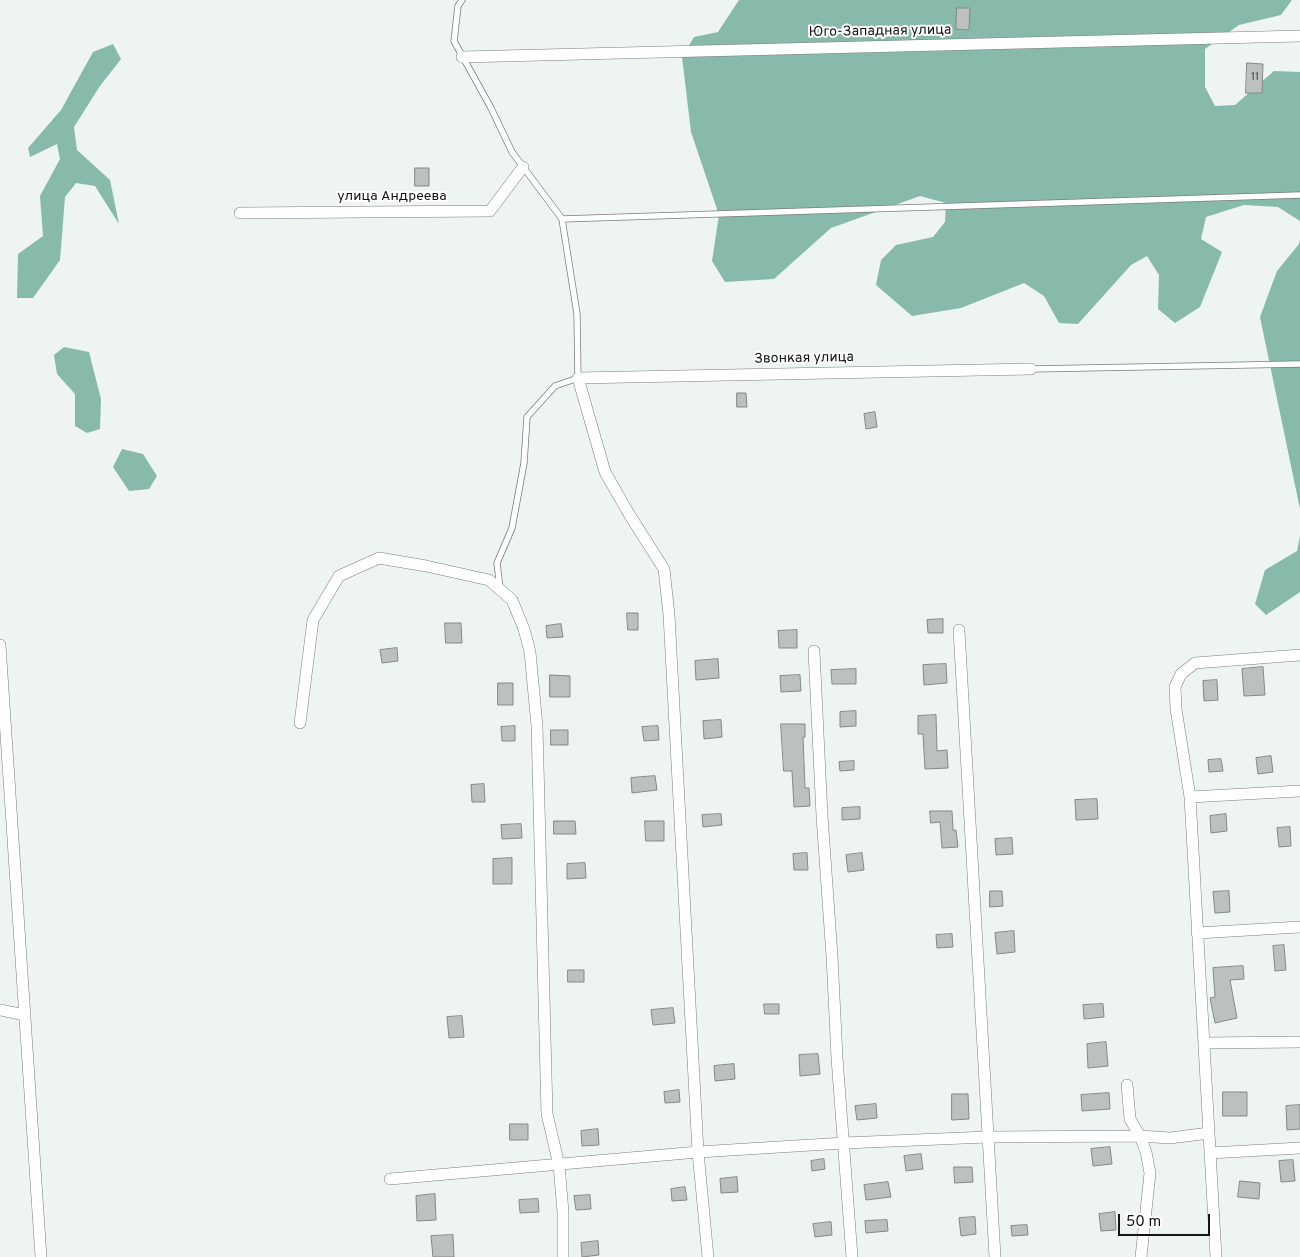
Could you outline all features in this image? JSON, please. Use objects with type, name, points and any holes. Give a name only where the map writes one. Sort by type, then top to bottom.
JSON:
[{"type":"street","name":"Юго-Западная улица","points":[[462,57],[1300,36]]},
{"type":"street","name":"улица Андреева","points":[[240,213],[490,211],[523,167]]},
{"type":"street","name":"Звонкая улица","points":[[578,378],[1032,369]]},
{"type":"street","points":[[578,378],[605,472],[664,569],[670,615],[698,1152],[708,1257]]},
{"type":"street","points":[[300,723],[313,620],[339,576],[380,558],[489,580],[512,600],[524,629],[530,652],[537,726],[547,1114],[559,1165],[563,1212],[563,1257]]},
{"type":"street","points":[[959,630],[995,1257]]},
{"type":"street","points":[[0,645],[4,759],[25,1015],[41,1257]]},
{"type":"street","points":[[814,651],[822,816],[852,1257]]},
{"type":"street","points":[[1216,1257],[1190,797],[1176,709],[1175,687],[1181,674],[1195,664],[1300,654]]},
{"type":"street","points":[[1190,797],[1300,791]]},
{"type":"street","points":[[1198,933],[1300,927]]},
{"type":"street","points":[[0,1010],[25,1015]]},
{"type":"street","points":[[1204,1043],[1300,1042]]},
{"type":"street","points":[[1127,1085],[1130,1119],[1140,1136],[1146,1152],[1150,1173],[1141,1257]]},
{"type":"street","points":[[390,1178],[698,1152],[844,1143],[988,1137],[1140,1136],[1170,1138],[1209,1133]]},
{"type":"street","points":[[1210,1153],[1300,1148]]},
{"type":"lane","points":[[462,0],[458,6],[454,41],[509,148],[562,220],[577,314],[578,378],[555,386],[527,417],[524,463],[512,528],[497,563],[500,590]]},
{"type":"lane","points":[[562,220],[1300,195]]},
{"type":"lane","points":[[1032,369],[1300,364]]},
{"type":"green space","points":[[739,0],[1292,0],[1281,15],[1239,25],[1205,49],[1205,87],[1215,106],[1235,105],[1274,71],[1300,72],[1300,221],[1278,207],[1244,205],[1206,217],[1201,239],[1222,252],[1200,307],[1175,323],[1158,309],[1159,275],[1147,256],[1131,265],[1078,324],[1059,323],[1044,296],[1024,283],[961,308],[912,316],[876,285],[881,260],[896,245],[933,237],[945,222],[946,203],[920,196],[831,228],[774,279],[725,282],[712,261],[719,215],[691,132],[682,57],[694,37],[718,32]]},
{"type":"green space","points":[[113,44],[121,59],[100,86],[74,127],[77,150],[110,180],[119,224],[95,186],[76,183],[65,197],[60,260],[33,298],[17,298],[18,254],[43,236],[40,196],[60,159],[57,144],[30,157],[28,148],[61,110],[93,52]]},
{"type":"green space","points":[[1300,239],[1300,509],[1260,317],[1277,271],[1299,244]]},
{"type":"green space","points":[[64,347],[89,352],[101,399],[100,429],[87,433],[75,426],[75,394],[57,374],[54,355]]},
{"type":"green space","points":[[122,449],[143,454],[157,476],[149,489],[129,491],[113,467]]},
{"type":"green space","points":[[1300,536],[1300,592],[1266,615],[1255,604],[1265,570],[1297,551]]},
{"type":"building","points":[[957,8],[970,8],[969,30],[956,29]]},
{"type":"building","points":[[1247,63],[1263,64],[1262,93],[1246,93]]},
{"type":"building","points":[[415,168],[429,168],[429,186],[415,186]]},
{"type":"building","points":[[737,393],[746,393],[747,407],[737,407]]},
{"type":"building","points":[[875,412],[877,427],[866,429],[864,414]]},
{"type":"building","points":[[627,613],[638,613],[638,630],[628,630]]},
{"type":"building","points":[[943,619],[943,633],[928,633],[927,620]]},
{"type":"building","points":[[445,623],[461,623],[462,643],[446,643]]},
{"type":"building","points":[[561,624],[563,637],[547,638],[546,626]]},
{"type":"building","points":[[797,630],[797,648],[779,648],[778,631]]},
{"type":"building","points":[[397,648],[398,661],[382,663],[380,650]]},
{"type":"building","points":[[718,659],[719,678],[696,680],[695,661]]},
{"type":"building","points":[[946,664],[947,683],[924,685],[923,665]]},
{"type":"building","points":[[1263,667],[1265,695],[1244,696],[1242,669]]},
{"type":"building","points":[[856,669],[856,684],[832,684],[831,670]]},
{"type":"building","points":[[550,675],[570,676],[570,697],[550,697]]},
{"type":"building","points":[[800,675],[801,691],[781,692],[780,676]]},
{"type":"building","points":[[1217,680],[1218,700],[1204,701],[1203,681]]},
{"type":"building","points":[[498,683],[513,683],[513,705],[498,705]]},
{"type":"building","points":[[856,711],[856,726],[840,727],[840,712]]},
{"type":"building","points":[[936,715],[937,751],[947,750],[948,768],[925,769],[923,734],[918,734],[918,716]]},
{"type":"building","points":[[721,720],[722,737],[704,739],[703,721]]},
{"type":"building","points":[[781,724],[805,724],[805,737],[803,737],[805,788],[809,788],[810,806],[794,807],[792,771],[784,771]]},
{"type":"building","points":[[515,726],[515,741],[502,741],[501,727]]},
{"type":"building","points":[[658,726],[659,740],[644,741],[642,727]]},
{"type":"building","points":[[551,730],[568,730],[568,745],[551,745]]},
{"type":"building","points":[[1271,756],[1273,772],[1258,774],[1256,758]]},
{"type":"building","points":[[1221,759],[1223,771],[1209,772],[1208,760]]},
{"type":"building","points":[[854,761],[854,770],[840,771],[839,762]]},
{"type":"building","points":[[655,776],[657,790],[632,793],[631,778]]},
{"type":"building","points":[[484,784],[485,802],[472,802],[471,785]]},
{"type":"building","points":[[1097,799],[1098,819],[1076,820],[1075,800]]},
{"type":"building","points":[[860,807],[860,819],[842,820],[842,808]]},
{"type":"building","points":[[930,811],[952,811],[953,830],[956,830],[958,847],[942,848],[940,822],[931,823]]},
{"type":"building","points":[[721,814],[722,825],[703,827],[702,815]]},
{"type":"building","points":[[1226,814],[1227,831],[1211,833],[1210,816]]},
{"type":"building","points":[[554,821],[575,821],[576,834],[554,834]]},
{"type":"building","points":[[645,821],[664,821],[664,841],[646,841]]},
{"type":"building","points":[[521,824],[522,838],[502,839],[501,825]]},
{"type":"building","points":[[1290,827],[1291,846],[1279,847],[1277,828]]},
{"type":"building","points":[[1012,838],[1013,854],[996,855],[995,839]]},
{"type":"building","points":[[807,853],[808,870],[794,870],[793,854]]},
{"type":"building","points":[[862,853],[864,870],[848,872],[846,855]]},
{"type":"building","points":[[512,858],[512,884],[493,884],[493,859]]},
{"type":"building","points":[[585,863],[586,878],[567,879],[567,864]]},
{"type":"building","points":[[990,891],[1002,891],[1003,906],[990,907]]},
{"type":"building","points":[[1229,891],[1230,912],[1215,913],[1213,892]]},
{"type":"building","points":[[1014,931],[1015,952],[997,954],[995,933]]},
{"type":"building","points":[[952,934],[953,947],[937,948],[936,935]]},
{"type":"building","points":[[1284,945],[1286,970],[1275,971],[1273,946]]},
{"type":"building","points":[[1243,966],[1244,979],[1230,980],[1237,1018],[1215,1023],[1210,998],[1215,997],[1213,968]]},
{"type":"building","points":[[568,970],[584,970],[584,982],[568,982]]},
{"type":"building","points":[[764,1004],[779,1004],[779,1014],[765,1014]]},
{"type":"building","points":[[1103,1004],[1104,1017],[1084,1019],[1083,1005]]},
{"type":"building","points":[[673,1008],[675,1023],[653,1025],[651,1010]]},
{"type":"building","points":[[462,1016],[464,1037],[449,1038],[447,1017]]},
{"type":"building","points":[[1106,1042],[1108,1066],[1088,1068],[1087,1044]]},
{"type":"building","points":[[818,1054],[820,1074],[800,1076],[799,1055]]},
{"type":"building","points":[[734,1064],[735,1079],[715,1081],[714,1066]]},
{"type":"building","points":[[679,1090],[680,1102],[665,1103],[664,1092]]},
{"type":"building","points":[[1223,1092],[1247,1092],[1247,1116],[1223,1116]]},
{"type":"building","points":[[1109,1093],[1110,1109],[1082,1111],[1081,1095]]},
{"type":"building","points":[[952,1094],[968,1094],[969,1119],[952,1120]]},
{"type":"building","points":[[876,1104],[877,1118],[857,1120],[855,1106]]},
{"type":"building","points":[[1300,1105],[1300,1129],[1287,1130],[1286,1106]]},
{"type":"building","points":[[510,1124],[528,1124],[528,1140],[510,1140]]},
{"type":"building","points":[[598,1129],[599,1145],[582,1146],[581,1131]]},
{"type":"building","points":[[1110,1147],[1112,1164],[1093,1166],[1091,1149]]},
{"type":"building","points":[[921,1154],[923,1169],[906,1171],[904,1156]]},
{"type":"building","points":[[824,1159],[825,1169],[812,1171],[811,1161]]},
{"type":"building","points":[[1293,1160],[1295,1181],[1281,1182],[1279,1161]]},
{"type":"building","points":[[954,1167],[972,1167],[973,1182],[955,1183]]},
{"type":"building","points":[[737,1177],[738,1192],[721,1193],[720,1179]]},
{"type":"building","points":[[1240,1181],[1260,1183],[1259,1199],[1238,1197]]},
{"type":"building","points":[[888,1182],[891,1197],[866,1200],[864,1185]]},
{"type":"building","points":[[685,1187],[687,1200],[672,1201],[671,1189]]},
{"type":"building","points":[[435,1194],[436,1220],[417,1221],[416,1196]]},
{"type":"building","points":[[590,1195],[591,1209],[576,1210],[574,1196]]},
{"type":"building","points":[[538,1199],[539,1212],[520,1213],[519,1200]]},
{"type":"building","points":[[1115,1212],[1116,1230],[1101,1231],[1099,1214]]},
{"type":"building","points":[[975,1217],[976,1234],[961,1236],[959,1218]]},
{"type":"building","points":[[887,1220],[888,1231],[866,1233],[865,1221]]},
{"type":"building","points":[[831,1222],[832,1235],[815,1237],[813,1224]]},
{"type":"building","points":[[1027,1225],[1028,1235],[1012,1236],[1011,1226]]},
{"type":"building","points":[[453,1235],[454,1257],[433,1257],[431,1236]]},
{"type":"building","points":[[598,1241],[599,1255],[582,1257],[581,1243]]}]
